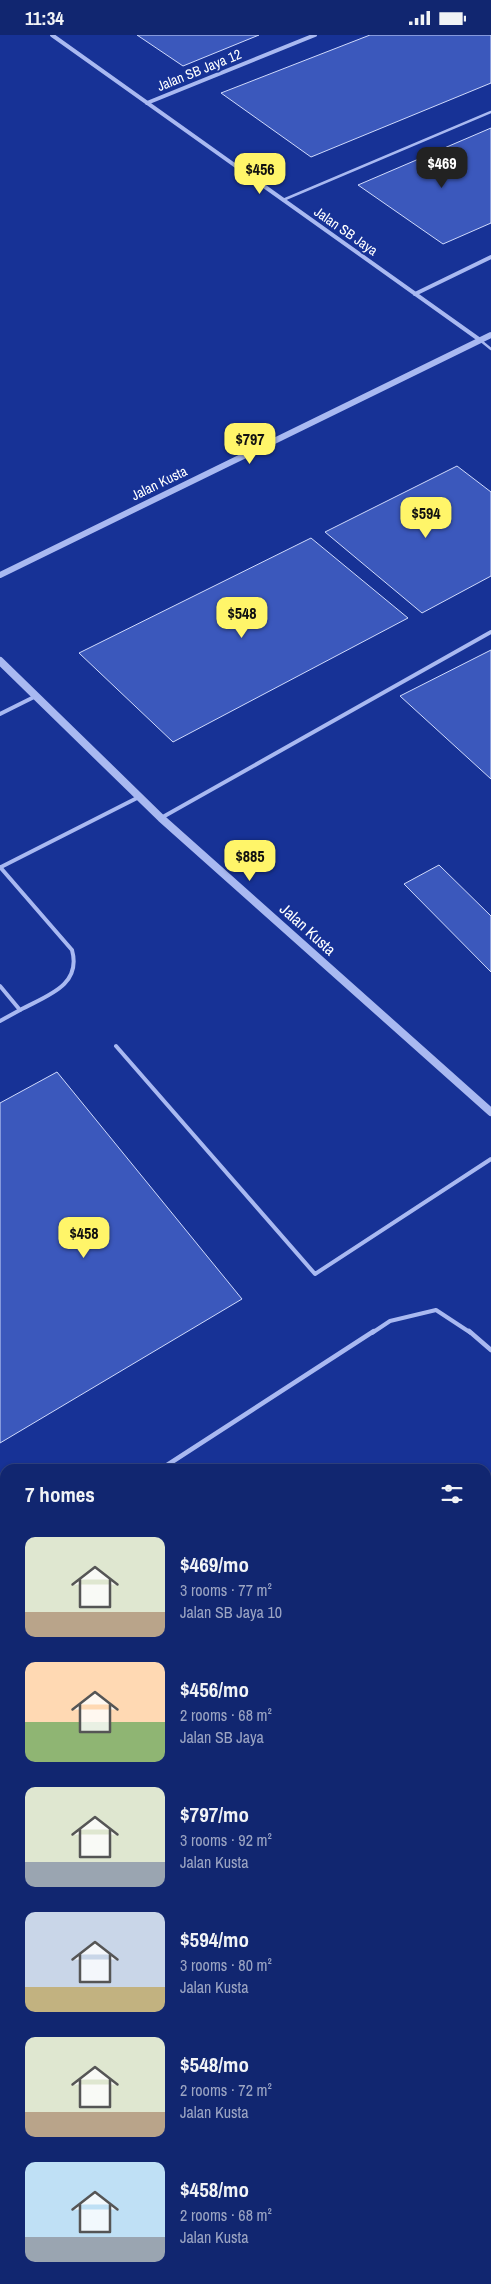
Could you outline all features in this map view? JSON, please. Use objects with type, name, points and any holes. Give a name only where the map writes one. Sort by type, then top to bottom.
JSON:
[{"type":"street","name":"Jalan SB Jaya","points":[[52,35],[480,340]]},
{"type":"street","name":"Jalan SB Jaya 12","points":[[148,103],[315,35]]},
{"type":"street","points":[[415,294],[491,257]]},
{"type":"street","name":"Jalan Kusta","points":[[0,575],[491,335]]},
{"type":"street","name":"Jalan Kusta","points":[[0,661],[161,818],[491,1112]]},
{"type":"lane","points":[[283,200],[491,112]]},
{"type":"lane","points":[[480,340],[491,349]]},
{"type":"lane","points":[[161,818],[491,632]]},
{"type":"lane","points":[[0,714],[36,697]]},
{"type":"lane","points":[[0,1021],[71,979],[76,970],[76,960],[72,950],[0,867],[139,797]]},
{"type":"lane","points":[[0,986],[20,1010]]},
{"type":"lane","points":[[116,1046],[315,1274],[491,1159]]},
{"type":"lane","points":[[169,1464],[390,1321],[436,1310],[473,1334],[491,1350]]},
{"type":"building","points":[[137,35],[259,35],[183,66]]},
{"type":"building","points":[[370,35],[491,35],[491,83],[311,157],[221,93]]},
{"type":"building","points":[[491,128],[491,223],[443,244],[358,185]]},
{"type":"building","points":[[457,466],[491,492],[491,576],[422,613],[325,532]]},
{"type":"building","points":[[311,538],[408,618],[173,742],[79,653]]},
{"type":"building","points":[[491,650],[491,779],[400,696]]},
{"type":"building","points":[[439,865],[491,916],[491,972],[404,884]]},
{"type":"building","points":[[57,1072],[242,1299],[0,1443],[0,1103]]}]
